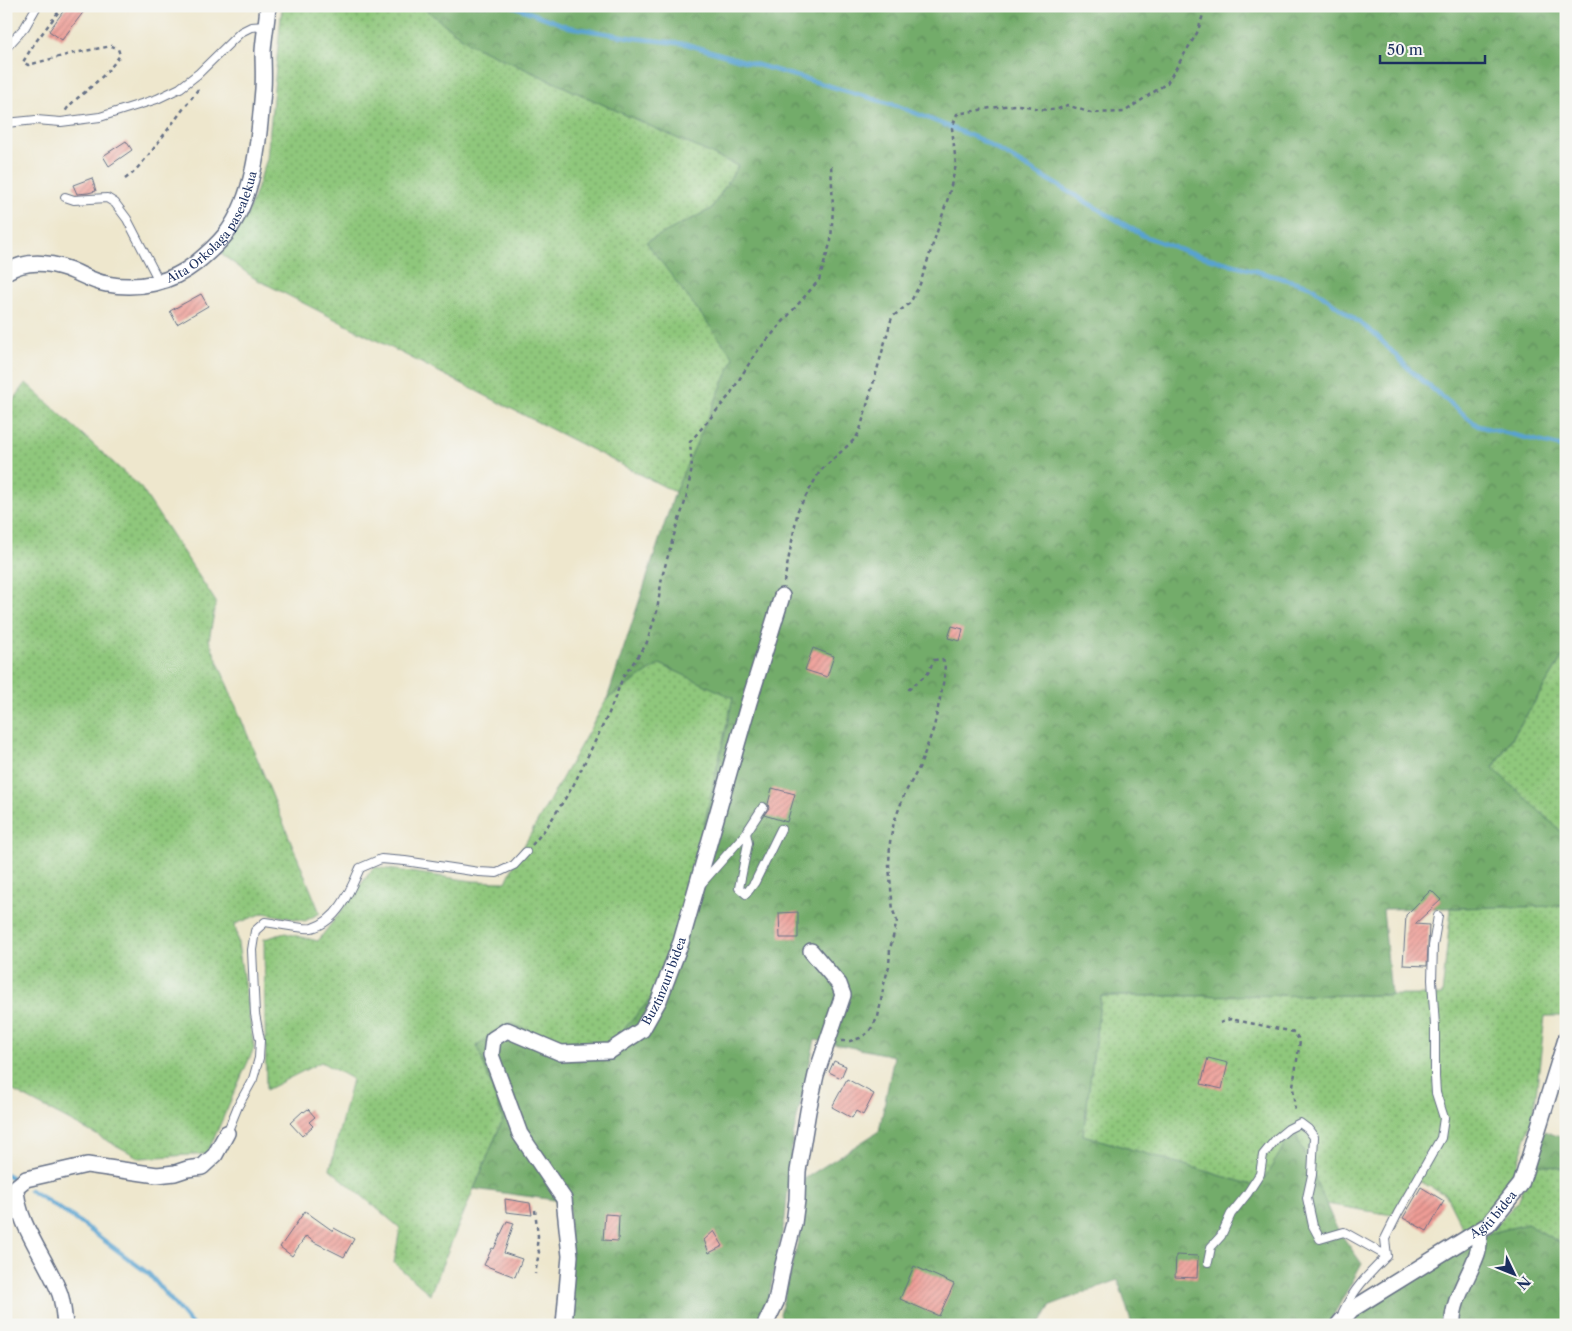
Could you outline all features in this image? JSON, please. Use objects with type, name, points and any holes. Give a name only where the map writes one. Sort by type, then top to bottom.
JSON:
[{"type":"street","name":"Aita Orkolaga pasealekua","points":[[6,272],[16,266],[39,263],[68,270],[91,280],[107,284],[123,286],[160,283],[188,269],[217,244],[234,220],[246,195],[252,175],[263,88],[263,52],[268,6]]},
{"type":"street","name":"Buztinzuri bidea","points":[[564,1325],[570,1256],[564,1199],[520,1134],[491,1055],[493,1039],[507,1030],[561,1053],[600,1051],[610,1050],[642,1030],[659,1000],[681,942],[749,702],[782,596]]},
{"type":"street","points":[[765,1325],[776,1302],[794,1223],[798,1171],[816,1075],[842,995],[839,984],[811,951]]},
{"type":"street","name":"Agiti bidea","points":[[1338,1325],[1351,1310],[1488,1225],[1520,1184],[1566,1039]]},
{"type":"street","points":[[65,1325],[61,1295],[35,1244],[16,1196],[16,1187],[26,1179],[88,1165],[157,1176],[202,1167],[214,1155],[227,1133]]},
{"type":"street","points":[[1453,1325],[1452,1319],[1457,1302],[1478,1252],[1479,1231]]},
{"type":"lane","points":[[6,48],[25,27],[37,6]]},
{"type":"lane","points":[[6,123],[36,120],[61,122],[100,117],[158,99],[180,88],[198,74],[241,32],[251,27],[266,26]]},
{"type":"lane","points":[[65,197],[74,200],[107,198],[115,203],[128,220],[160,283]]},
{"type":"lane","points":[[696,890],[746,833],[763,807]]},
{"type":"lane","points":[[746,833],[748,843],[739,888],[746,894],[755,882],[781,829]]},
{"type":"lane","points":[[227,1133],[238,1106],[253,1079],[259,1058],[260,1040],[255,1014],[252,950],[255,931],[265,922],[310,929],[328,920],[341,905],[360,868],[381,859],[497,873],[514,866],[526,852]]},
{"type":"lane","points":[[1388,1256],[1385,1239],[1441,1138],[1442,1132],[1444,1118],[1435,1085],[1435,1026],[1432,980],[1438,916]]},
{"type":"lane","points":[[1208,1262],[1211,1247],[1221,1236],[1231,1214],[1260,1174],[1263,1155],[1288,1128],[1300,1123],[1308,1128],[1314,1137],[1312,1175],[1307,1198],[1313,1226],[1320,1239],[1344,1232],[1388,1256]]},
{"type":"lane","points":[[1338,1325],[1348,1301],[1364,1278],[1388,1256]]},
{"type":"path","points":[[61,122],[63,114],[69,105],[105,74],[120,54],[118,49],[112,46],[74,53],[28,65],[23,62],[34,44],[63,6]]},
{"type":"path","points":[[782,596],[798,510],[820,471],[856,438],[860,430],[892,317],[910,303],[920,284],[948,198],[956,165],[952,128],[957,114],[1018,105],[1041,110],[1062,108],[1067,105],[1091,114],[1124,112],[1167,83],[1197,32],[1206,6]]},
{"type":"path","points":[[124,179],[133,173],[148,156],[199,87]]},
{"type":"path","points":[[526,852],[547,827],[573,786],[609,713],[623,677],[646,645],[657,611],[662,577],[670,546],[686,499],[692,468],[690,442],[729,396],[755,354],[818,280],[831,241],[833,208],[832,164]]},
{"type":"path","points":[[827,1042],[850,1041],[860,1038],[869,1032],[878,1017],[897,921],[893,911],[889,866],[890,842],[894,822],[905,793],[920,766],[934,727],[944,679],[945,663],[942,659],[934,660],[928,673],[907,691]]},
{"type":"path","points":[[1220,1023],[1230,1019],[1294,1032],[1300,1041],[1293,1086],[1296,1125]]},
{"type":"path","points":[[535,1210],[539,1252],[535,1274]]},
{"type":"green space","points":[[282,6],[421,6],[470,44],[738,166],[711,209],[647,242],[734,358],[675,492],[254,278],[221,254],[247,216],[267,159]]},
{"type":"green space","points":[[421,6],[681,6],[687,8],[688,6],[1566,6],[1566,652],[1493,768],[1566,836],[1566,906],[1383,909],[1391,995],[1101,996],[1083,1135],[1259,1187],[1294,1130],[1336,1227],[1362,1264],[1328,1325],[1132,1325],[1118,1280],[1051,1305],[1039,1325],[785,1325],[780,1314],[802,1225],[804,1179],[879,1131],[894,1056],[815,1040],[793,1136],[785,1219],[768,1301],[754,1325],[570,1325],[569,1202],[474,1189],[503,1119],[477,1045],[509,1022],[567,1048],[611,1044],[652,997],[690,887],[733,698],[660,664],[607,699],[675,492],[734,358],[646,242],[711,209],[738,166],[470,44]]},
{"type":"green space","points":[[26,383],[141,488],[216,602],[209,640],[320,913],[305,921],[264,913],[235,924],[254,1048],[207,1154],[140,1158],[6,1087],[6,411]]},
{"type":"green space","points":[[1566,652],[1566,836],[1493,769]]},
{"type":"green space","points":[[660,664],[733,697],[690,887],[652,997],[611,1044],[567,1048],[477,1045],[503,1119],[430,1294],[394,1263],[400,1228],[330,1169],[352,1079],[321,1062],[266,1090],[264,939],[285,933],[318,941],[374,867],[473,881],[506,882],[518,856],[607,699]]},
{"type":"green space","points":[[1566,906],[1566,1016],[1545,1016],[1534,1112],[1513,1178],[1502,1198],[1481,1221],[1464,1231],[1446,1195],[1413,1178],[1392,1215],[1326,1204],[1294,1131],[1259,1187],[1083,1135],[1101,996],[1442,995],[1451,908]]},
{"type":"green space","points":[[1544,1131],[1566,1139],[1566,1169],[1533,1163]]},
{"type":"green space","points":[[1533,1163],[1566,1169],[1566,1246],[1527,1224],[1487,1234],[1519,1200]]},
{"type":"green space","points":[[1527,1224],[1566,1246],[1566,1325],[1346,1325],[1354,1314],[1487,1234]]},
{"type":"building","points":[[67,6],[88,6],[62,40],[49,31]]},
{"type":"building","points":[[126,141],[132,150],[109,166],[103,156]]},
{"type":"building","points":[[92,178],[96,191],[77,194],[73,185]]},
{"type":"building","points":[[201,294],[208,306],[177,324],[170,311]]},
{"type":"building","points":[[952,626],[963,629],[960,641],[948,638]]},
{"type":"building","points":[[813,648],[834,656],[827,677],[805,670]]},
{"type":"building","points":[[772,788],[795,794],[787,822],[764,815],[769,808],[768,804]]},
{"type":"building","points":[[1431,890],[1441,900],[1415,924],[1429,925],[1427,966],[1403,965],[1406,915]]},
{"type":"building","points":[[798,912],[798,938],[780,938],[779,913]]},
{"type":"building","points":[[1208,1058],[1228,1063],[1222,1089],[1201,1084]]},
{"type":"building","points":[[834,1061],[846,1066],[841,1078],[829,1072]]},
{"type":"building","points":[[847,1079],[874,1094],[863,1115],[856,1111],[852,1118],[832,1107]]},
{"type":"building","points":[[308,1109],[315,1117],[309,1122],[313,1126],[302,1136],[290,1123]]},
{"type":"building","points":[[1421,1187],[1444,1201],[1427,1231],[1403,1218]]},
{"type":"building","points":[[505,1199],[530,1203],[532,1215],[506,1212]]},
{"type":"building","points":[[305,1211],[333,1231],[334,1228],[354,1239],[344,1257],[306,1236],[292,1256],[280,1247]]},
{"type":"building","points":[[605,1214],[619,1215],[618,1241],[603,1240]]},
{"type":"building","points":[[507,1221],[514,1223],[504,1253],[522,1259],[515,1277],[484,1265]]},
{"type":"building","points":[[714,1231],[723,1246],[709,1253],[704,1240]]},
{"type":"building","points":[[1176,1255],[1198,1256],[1197,1278],[1175,1277]]},
{"type":"building","points":[[914,1266],[954,1284],[939,1316],[900,1299]]},
{"type":"waterway","points":[[513,6],[569,27],[634,38],[686,44],[898,106],[979,139],[1144,236],[1187,252],[1310,286],[1376,335],[1412,372],[1478,426],[1566,448]]},
{"type":"waterway","points":[[6,1174],[11,1177]]},
{"type":"waterway","points":[[30,1190],[74,1218],[149,1274],[192,1325]]}]
